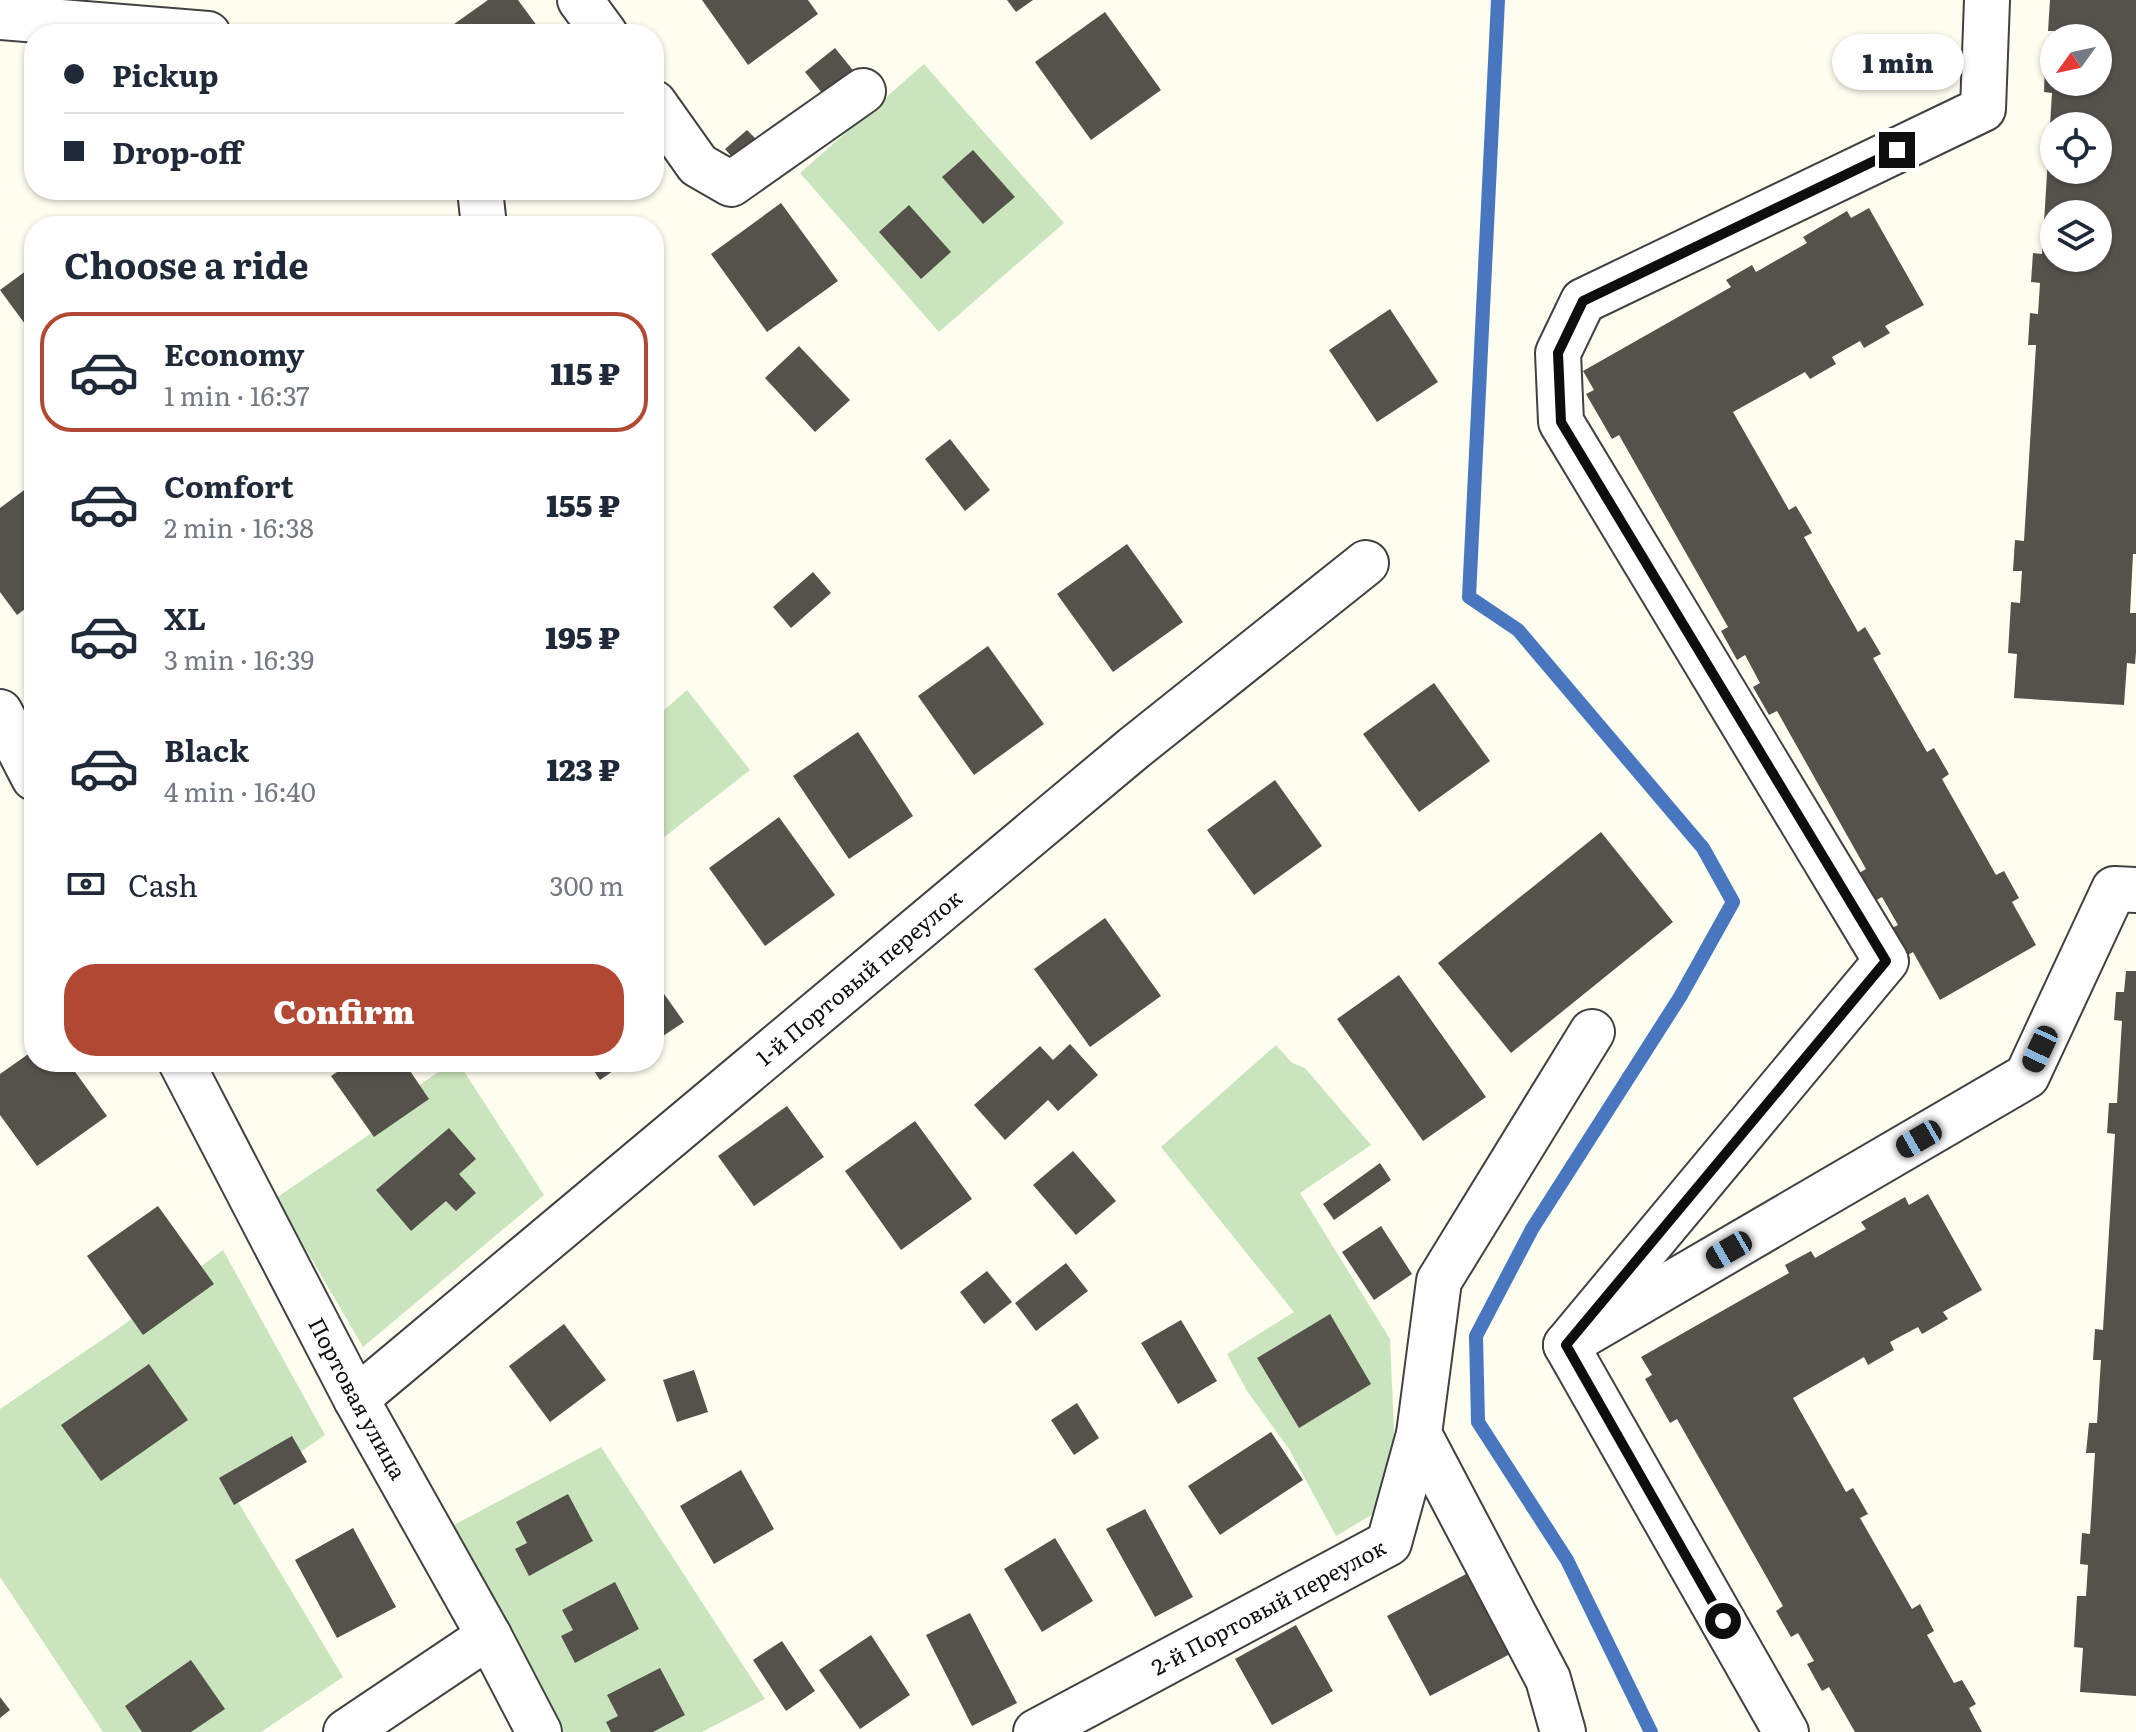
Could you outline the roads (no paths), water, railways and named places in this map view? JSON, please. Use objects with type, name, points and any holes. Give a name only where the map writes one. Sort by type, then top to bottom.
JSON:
[{"type":"street","points":[[0,16],[83,0]]},
{"type":"street","points":[[580,0],[598,24]]},
{"type":"street","points":[[1566,1345],[1886,961],[1561,422],[1558,353],[1583,301],[1983,109],[1987,0]]},
{"type":"street","points":[[0,16],[92,24]]},
{"type":"street","points":[[664,117],[698,165],[731,184],[863,91]]},
{"type":"street","name":"1-й Портовый переулок","points":[[356,1399],[1134,748],[1366,563]]},
{"type":"street","points":[[0,712],[24,759]]},
{"type":"street","points":[[1566,1345],[2027,1076],[2114,889],[2136,890]]},
{"type":"street","name":"2-й Портовый переулок","points":[[1036,1732],[1389,1543],[1419,1434],[1439,1281],[1592,1032]]},
{"type":"street","name":"Портовая улица","points":[[186,1072],[356,1399],[489,1636],[539,1732]]},
{"type":"street","points":[[1566,1345],[1786,1732]]},
{"type":"street","points":[[1419,1434],[1548,1679],[1563,1732]]},
{"type":"street","points":[[346,1732],[489,1636]]},
{"type":"waterway","points":[[1498,0],[1469,597],[1518,630],[1703,848],[1733,902],[1680,997],[1532,1229],[1476,1336],[1478,1422],[1567,1560],[1651,1732]]}]
